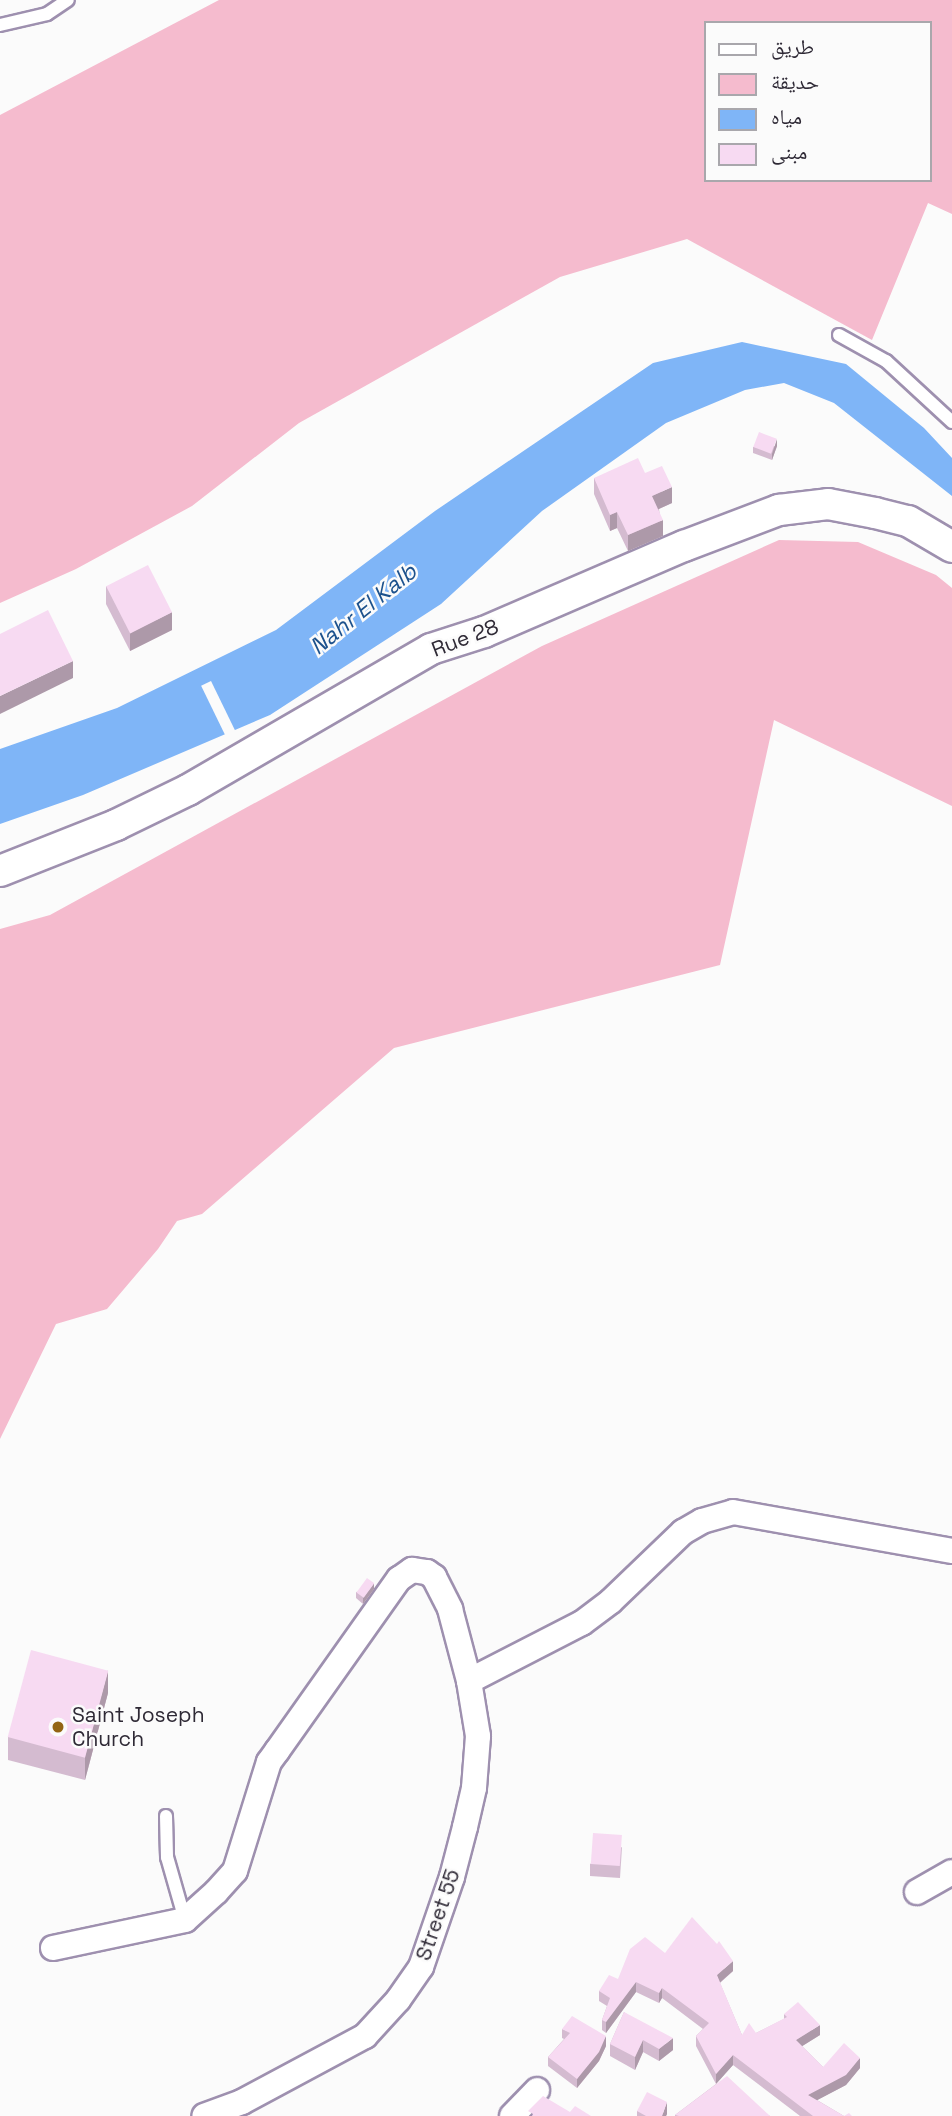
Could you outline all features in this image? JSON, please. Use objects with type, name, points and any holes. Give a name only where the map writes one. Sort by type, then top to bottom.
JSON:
[{"type":"street","name":"Rue 28","points":[[0,871],[116,825],[188,790],[431,649],[484,632],[684,546],[779,510],[805,504],[828,504],[875,513],[908,521],[952,547]]},
{"type":"street","points":[[469,1681],[582,1623],[611,1601],[683,1532],[702,1521],[723,1515],[733,1513],[766,1517],[952,1551]]},
{"type":"street","name":"Street 55","points":[[185,1920],[235,1871],[269,1762],[404,1574],[419,1570],[438,1581],[450,1609],[469,1681],[478,1736],[474,1788],[452,1877],[421,1967],[398,2000],[365,2036],[254,2096],[204,2116]]},
{"type":"street","points":[[917,1892],[952,1872]]},
{"type":"street","points":[[53,1948],[185,1920]]},
{"type":"street","points":[[512,2116],[537,2091]]},
{"type":"lane","points":[[0,25],[47,14],[68,0]]},
{"type":"lane","points":[[839,335],[886,361],[952,422]]},
{"type":"lane","points":[[166,1816],[167,1857],[185,1920]]},
{"type":"green space","points":[[219,0],[952,0],[952,214],[928,203],[872,340],[687,239],[560,277],[299,423],[192,506],[76,569],[0,603],[0,115]]},
{"type":"green space","points":[[779,540],[858,542],[936,575],[952,588],[952,806],[774,720],[720,965],[394,1048],[202,1214],[177,1221],[158,1249],[107,1309],[56,1324],[0,1439],[0,929],[50,915],[542,646]]},
{"type":"water","name":"Nahr El Kalb","points":[[742,342],[846,364],[924,428],[952,458],[952,496],[834,403],[784,383],[745,390],[666,423],[542,511],[441,604],[270,715],[83,795],[0,824],[0,749],[117,708],[276,630],[435,511],[653,363]]},
{"type":"pier","points":[[211,681],[236,733],[227,738],[201,686]]},
{"type":"building","points":[[759,432],[777,439],[771,454],[753,447]]},
{"type":"building","points":[[638,458],[645,473],[662,466],[672,487],[652,496],[663,520],[628,535],[617,512],[610,515],[594,478]]},
{"type":"building","points":[[148,565],[172,612],[130,634],[106,586]]},
{"type":"building","points":[[48,610],[73,661],[0,696],[0,634]]},
{"type":"building","points":[[367,1578],[374,1583],[364,1598],[356,1593]]},
{"type":"building","name":"Saint Joseph Church","points":[[31,1650],[108,1671],[85,1758],[8,1737]]},
{"type":"building","points":[[593,1833],[622,1835],[620,1866],[591,1864]]},
{"type":"building","points":[[692,1917],[717,1944],[719,1941],[733,1961],[717,1975],[742,2035],[749,2023],[756,2033],[787,2017],[784,2014],[798,2002],[820,2025],[796,2040],[823,2067],[844,2043],[860,2058],[846,2075],[808,2095],[844,2116],[813,2116],[733,2055],[716,2074],[696,2036],[709,2023],[662,1988],[659,1993],[636,1982],[606,2022],[602,2020],[610,1998],[599,1991],[609,1975],[618,1979],[630,1949],[645,1937],[665,1953]]},
{"type":"building","points":[[624,2012],[673,2038],[659,2049],[643,2040],[635,2057],[610,2044]]},
{"type":"building","points":[[572,2016],[606,2036],[599,2052],[577,2079],[548,2057],[570,2033],[562,2029]]},
{"type":"building","points":[[727,2076],[770,2116],[675,2115]]},
{"type":"building","points":[[647,2092],[667,2102],[662,2116],[646,2116],[637,2111]]},
{"type":"building","points":[[543,2096],[570,2112],[575,2106],[591,2116],[532,2116],[528,2111]]},
{"type":"place","name":"Saint Joseph Church","points":[[58,1727]]}]
